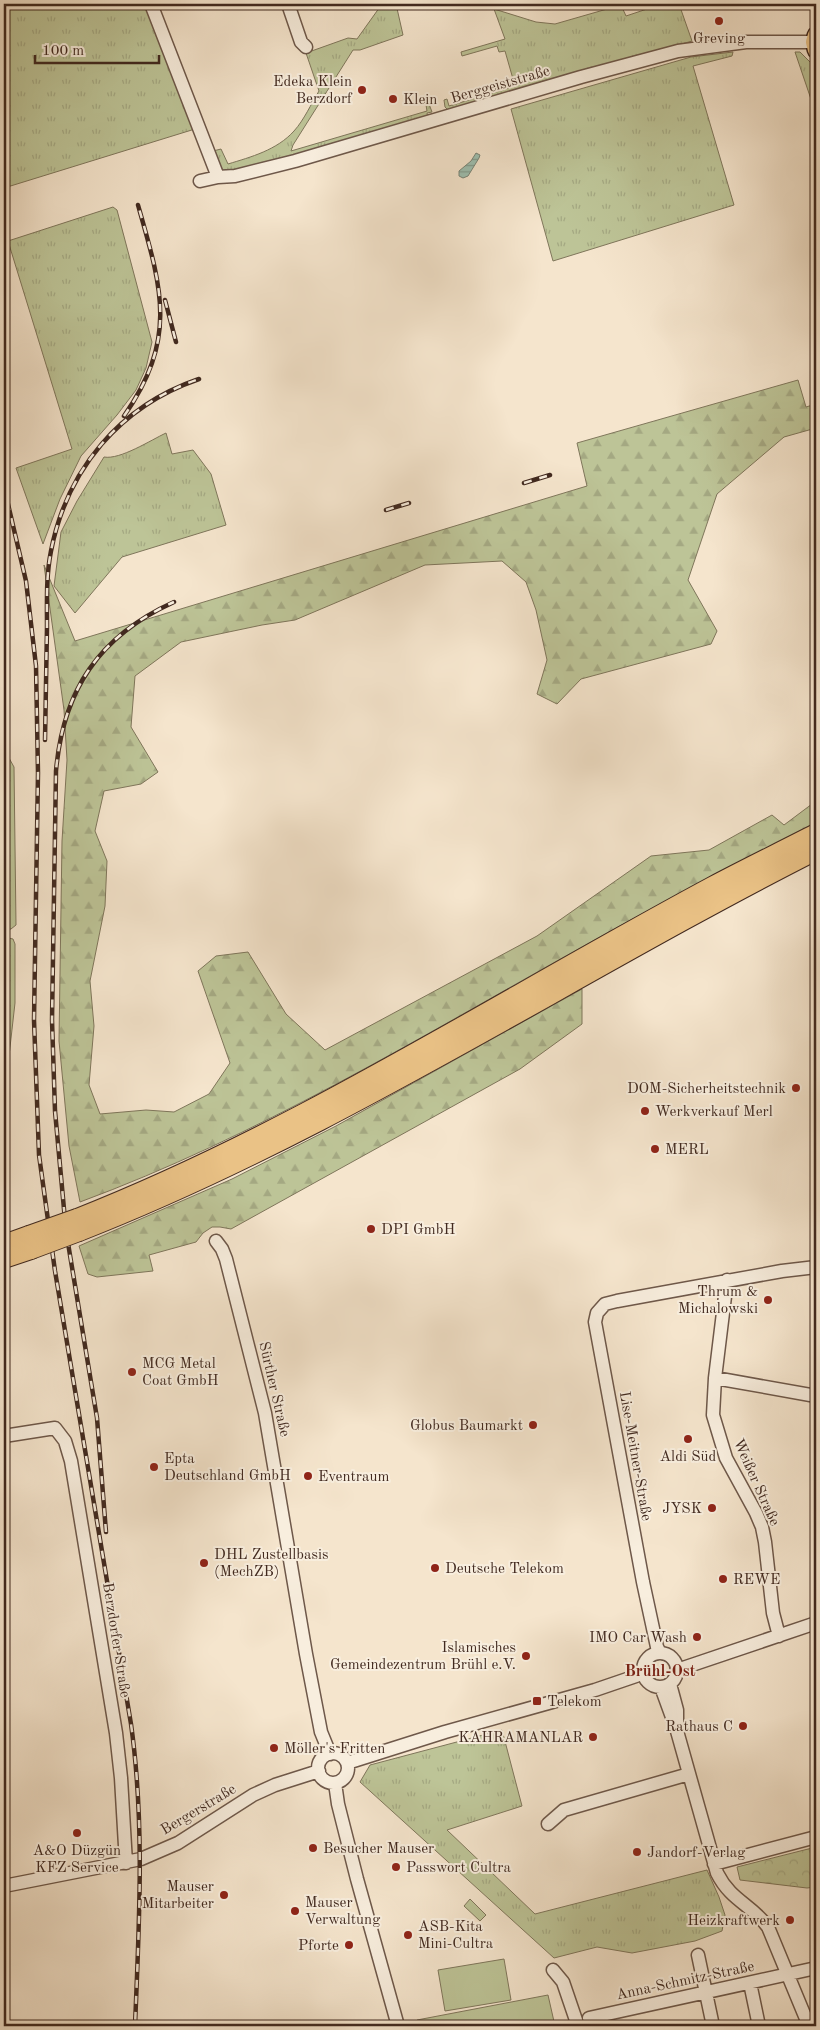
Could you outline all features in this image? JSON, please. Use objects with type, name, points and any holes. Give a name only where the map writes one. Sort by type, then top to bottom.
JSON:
[{"type":"highway","points":[[78,1225],[285,1124],[428,1047],[712,886],[816,833]]},
{"type":"highway","points":[[4,1259],[30,1242],[189,1186],[297,1134],[816,851]]},
{"type":"highway","points":[[782,868],[816,859]]},
{"type":"highway","points":[[4,1244],[30,1242]]},
{"type":"street","points":[[151,4],[188,94],[218,177]]},
{"type":"street","points":[[288,4],[301,42],[306,47]]},
{"type":"street","name":"Berggeiststraße","points":[[200,181],[235,176],[295,161],[678,51],[746,42],[816,42]]},
{"type":"street","name":"Sürther Straße","points":[[216,1241],[222,1249],[230,1276],[265,1413],[321,1732],[330,1754]]},
{"type":"street","points":[[727,1280],[816,1267]]},
{"type":"street","name":"Lise-Meitner-Straße","points":[[655,1655],[657,1647],[647,1604],[595,1322],[597,1313],[605,1304],[727,1280]]},
{"type":"street","name":"Weißer Straße","points":[[727,1280],[715,1378],[713,1415],[726,1458],[756,1513],[766,1542],[773,1614],[779,1636]]},
{"type":"street","points":[[715,1378],[816,1396]]},
{"type":"street","name":"Berzdorfer Straße","points":[[4,1436],[55,1428],[66,1441],[71,1461],[116,1733],[121,1778],[126,1863]]},
{"type":"street","points":[[646,1677],[645,1662],[655,1655],[674,1665],[726,1652],[816,1623]]},
{"type":"street","points":[[666,1685],[674,1680],[674,1665]]},
{"type":"street","points":[[347,1763],[445,1732],[595,1690],[616,1688],[646,1677],[666,1685]]},
{"type":"street","points":[[666,1685],[714,1864],[726,1890],[760,1916],[768,1927],[809,2026]]},
{"type":"street","points":[[330,1754],[340,1755],[347,1763],[348,1768],[345,1777],[335,1783],[326,1782],[322,1778],[319,1771],[321,1759],[330,1754]]},
{"type":"street","name":"Bergerstraße","points":[[4,1886],[126,1863],[178,1843],[242,1801],[264,1790],[319,1771]]},
{"type":"street","points":[[548,1824],[564,1810],[689,1774]]},
{"type":"street","points":[[335,1783],[338,1804],[357,1879],[398,2026]]},
{"type":"street","points":[[714,1864],[816,1837]]},
{"type":"street","points":[[698,1954],[713,2026]]},
{"type":"street","name":"Anna-Schmitz-Straße","points":[[589,2018],[816,1968]]},
{"type":"street","points":[[553,1970],[563,1982],[578,2026]]},
{"type":"street","points":[[750,1983],[759,2026]]},
{"type":"green space","points":[[4,4],[146,4],[195,129],[4,188]]},
{"type":"green space","points":[[382,4],[396,4],[403,35],[360,50],[353,50],[291,151],[427,111],[426,105],[429,104],[432,112],[427,113],[428,118],[292,158],[224,173],[213,151],[221,149],[228,164],[263,152],[287,138],[301,122],[319,91],[306,53],[348,38],[357,39]]},
{"type":"green space","points":[[662,4],[679,4],[692,41],[450,112],[445,107],[444,100],[447,99],[449,106],[509,88],[508,81],[513,79],[505,51],[499,52],[497,46],[462,56],[461,52],[505,39],[494,9],[536,22],[555,24],[621,5],[626,16]]},
{"type":"green space","points":[[733,52],[732,56],[693,66],[734,205],[553,261],[511,109],[691,57]]},
{"type":"green space","points":[[795,52],[800,52],[816,68],[816,114]]},
{"type":"green space","points":[[113,207],[117,210],[152,342],[146,368],[136,390],[81,456],[60,499],[43,544],[16,468],[72,449],[8,241]]},
{"type":"green space","points":[[798,380],[806,407],[816,404],[816,428],[784,437],[717,494],[688,580],[717,631],[711,644],[581,679],[557,704],[537,694],[547,660],[536,610],[526,582],[502,561],[425,565],[295,620],[181,642],[135,676],[131,727],[158,772],[141,784],[104,791],[95,831],[107,861],[105,906],[90,981],[94,1026],[89,1085],[100,1114],[146,1110],[174,1112],[209,1094],[230,1063],[198,971],[216,956],[248,952],[286,1014],[325,1050],[537,936],[651,856],[709,850],[772,815],[784,825],[816,801],[816,826],[638,916],[397,1051],[273,1117],[209,1148],[80,1202],[69,1146],[59,1041],[62,841],[67,760],[64,710],[44,565],[75,641],[587,486],[577,443]]},
{"type":"green space","points":[[166,433],[172,454],[193,450],[211,474],[226,525],[122,557],[75,613],[54,586],[61,532],[77,501],[104,457],[127,453]]},
{"type":"green space","points":[[4,749],[14,767],[16,925],[11,929],[4,930]]},
{"type":"green space","points":[[4,937],[13,939],[15,944],[15,1003],[9,1056],[4,1057]]},
{"type":"green space","points":[[582,989],[582,1024],[520,1069],[231,1229],[212,1227],[203,1233],[196,1242],[149,1255],[153,1271],[97,1277],[88,1274],[79,1246],[232,1179],[336,1126]]},
{"type":"green space","points":[[502,1730],[522,1806],[447,1830],[535,1914],[707,1870],[725,1915],[722,1931],[695,1941],[632,1953],[597,1947],[554,1958],[360,1782],[370,1765]]},
{"type":"green space","points":[[816,1847],[816,1887],[807,1888],[740,1880],[737,1867]]},
{"type":"green space","points":[[470,1899],[486,1915],[480,1921],[464,1906]]},
{"type":"green space","points":[[504,1959],[511,2000],[445,2011],[438,1970]]},
{"type":"green space","points":[[548,1995],[555,2026],[418,2026],[417,2020]]},
{"type":"shaded area","points":[[476,153],[480,155],[479,158],[468,176],[463,178],[459,176],[459,171],[471,161]]},
{"type":"railway","points":[[124,416],[141,388],[152,362],[158,337],[160,313],[154,262],[138,205]]},
{"type":"railway","points":[[165,300],[176,342]]},
{"type":"railway","points":[[45,740],[48,570],[59,521],[70,493],[84,468],[101,444],[122,424],[145,406],[171,391],[199,379]]},
{"type":"railway","points":[[524,483],[550,475]]},
{"type":"railway","points":[[4,487],[26,581],[36,666],[38,773],[34,1020],[39,1155],[55,1271],[131,1724],[135,1762],[140,1875],[135,2026]]},
{"type":"railway","points":[[386,510],[409,503]]},
{"type":"railway","points":[[106,1532],[97,1418],[66,1231],[55,1111],[52,1020],[56,771],[60,742],[67,715],[77,691],[90,669],[106,649],[125,631],[174,602]]},
{"type":"place","name":"Greving","points":[[719,21]]},
{"type":"place","name":"Edeka Klein Berzdorf","points":[[362,90]]},
{"type":"place","name":"Klein","points":[[393,99]]},
{"type":"place","name":"DOM-Sicherheitstechnik","points":[[796,1088]]},
{"type":"place","name":"Werkverkauf Merl","points":[[645,1111]]},
{"type":"place","name":"MERL","points":[[655,1149]]},
{"type":"place","name":"DPI GmbH","points":[[371,1229]]},
{"type":"place","name":"Thrum & Michalowski","points":[[768,1300]]},
{"type":"place","name":"MCG Metal Coat GmbH","points":[[132,1372]]},
{"type":"place","name":"Globus Baumarkt","points":[[533,1425]]},
{"type":"place","name":"Aldi Süd","points":[[688,1439]]},
{"type":"place","name":"Epta Deutschland GmbH","points":[[154,1467]]},
{"type":"place","name":"Eventraum","points":[[308,1476]]},
{"type":"place","name":"JYSK","points":[[712,1508]]},
{"type":"place","name":"DHL Zustellbasis (MechZB)","points":[[204,1563]]},
{"type":"place","name":"Deutsche Telekom","points":[[435,1568]]},
{"type":"place","name":"REWE","points":[[723,1579]]},
{"type":"place","name":"IMO Car Wash","points":[[697,1637]]},
{"type":"place","name":"Islamisches Gemeindezentrum Brühl e.V.","points":[[526,1656]]},
{"type":"place","name":"Telekom","points":[[537,1701]]},
{"type":"place","name":"Rathaus C","points":[[743,1726]]},
{"type":"place","name":"KAHRAMANLAR","points":[[593,1737]]},
{"type":"place","name":"Möller's Fritten","points":[[274,1748]]},
{"type":"place","name":"A&O Düzgün KFZ Service","points":[[77,1833]]},
{"type":"place","name":"Besucher Mauser","points":[[313,1848]]},
{"type":"place","name":"Jandorf-Verlag","points":[[637,1852]]},
{"type":"place","name":"Passwort Cultra","points":[[396,1867]]},
{"type":"place","name":"Mauser Mitarbeiter","points":[[224,1895]]},
{"type":"place","name":"Mauser Verwaltung","points":[[295,1911]]},
{"type":"place","name":"Heizkraftwerk","points":[[790,1920]]},
{"type":"place","name":"ASB-Kita Mini-Cultra","points":[[408,1935]]},
{"type":"place","name":"Pforte","points":[[349,1945]]},
{"type":"district","name":"Brühl-Ost","points":[[660,1670]]}]
